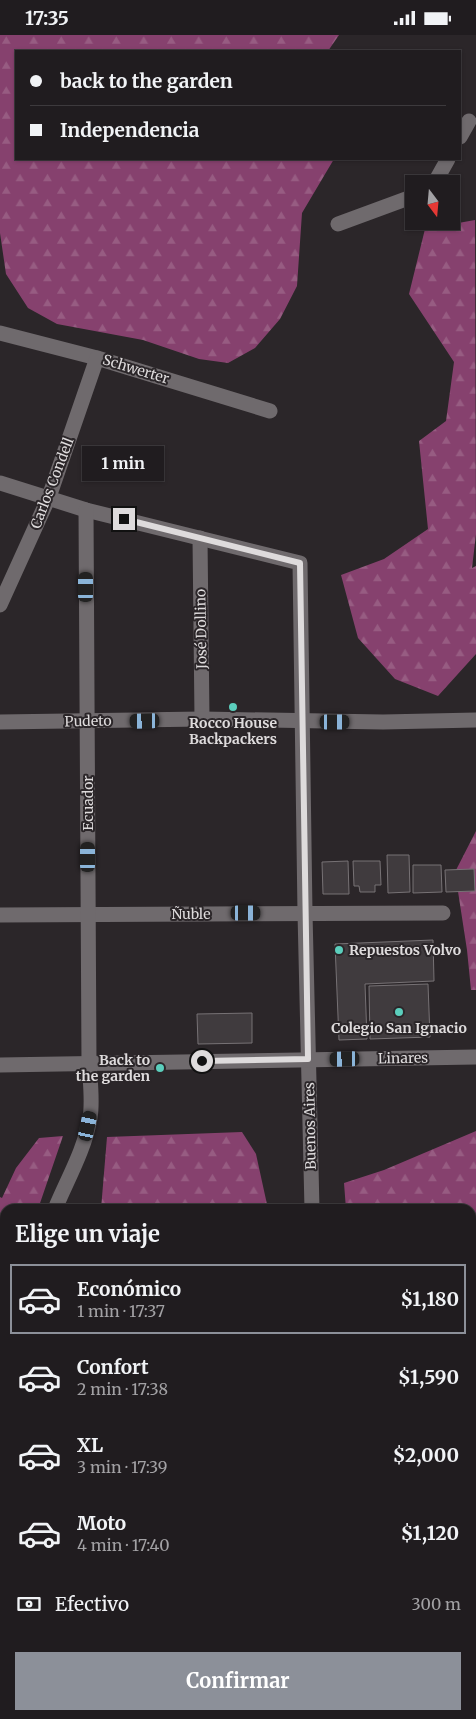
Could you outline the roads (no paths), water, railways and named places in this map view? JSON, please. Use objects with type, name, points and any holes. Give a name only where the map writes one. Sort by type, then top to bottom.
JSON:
[{"type":"street","points":[[461,135],[468,120]]},
{"type":"street","points":[[439,175],[447,160]]},
{"type":"street","points":[[338,224],[405,199]]},
{"type":"street","name":"Schwerter","points":[[0,333],[97,358],[270,411]]},
{"type":"street","name":"Carlos Condell","points":[[0,605],[49,497],[97,358]]},
{"type":"street","points":[[0,483],[86,510],[200,539]]},
{"type":"street","name":"Ecuador","points":[[57,1204],[86,1136],[91,1099],[89,1063],[86,510]]},
{"type":"street","name":"Buenos Aires","points":[[200,539],[300,563],[312,1204]]},
{"type":"street","name":"José Dollino","points":[[200,539],[202,719]]},
{"type":"street","name":"Pudeto","points":[[0,722],[202,719],[303,721],[476,720]]},
{"type":"street","name":"Ñuble","points":[[0,915],[443,913]]},
{"type":"street","name":"Linares","points":[[0,1065],[476,1057]]},
{"type":"place","name":"Rocco House Backpackers","points":[[233,707]]},
{"type":"place","name":"Repuestos Volvo","points":[[339,950]]},
{"type":"place","name":"Colegio San Ignacio","points":[[399,1012]]},
{"type":"place","name":"Back to the garden","points":[[160,1068]]}]
